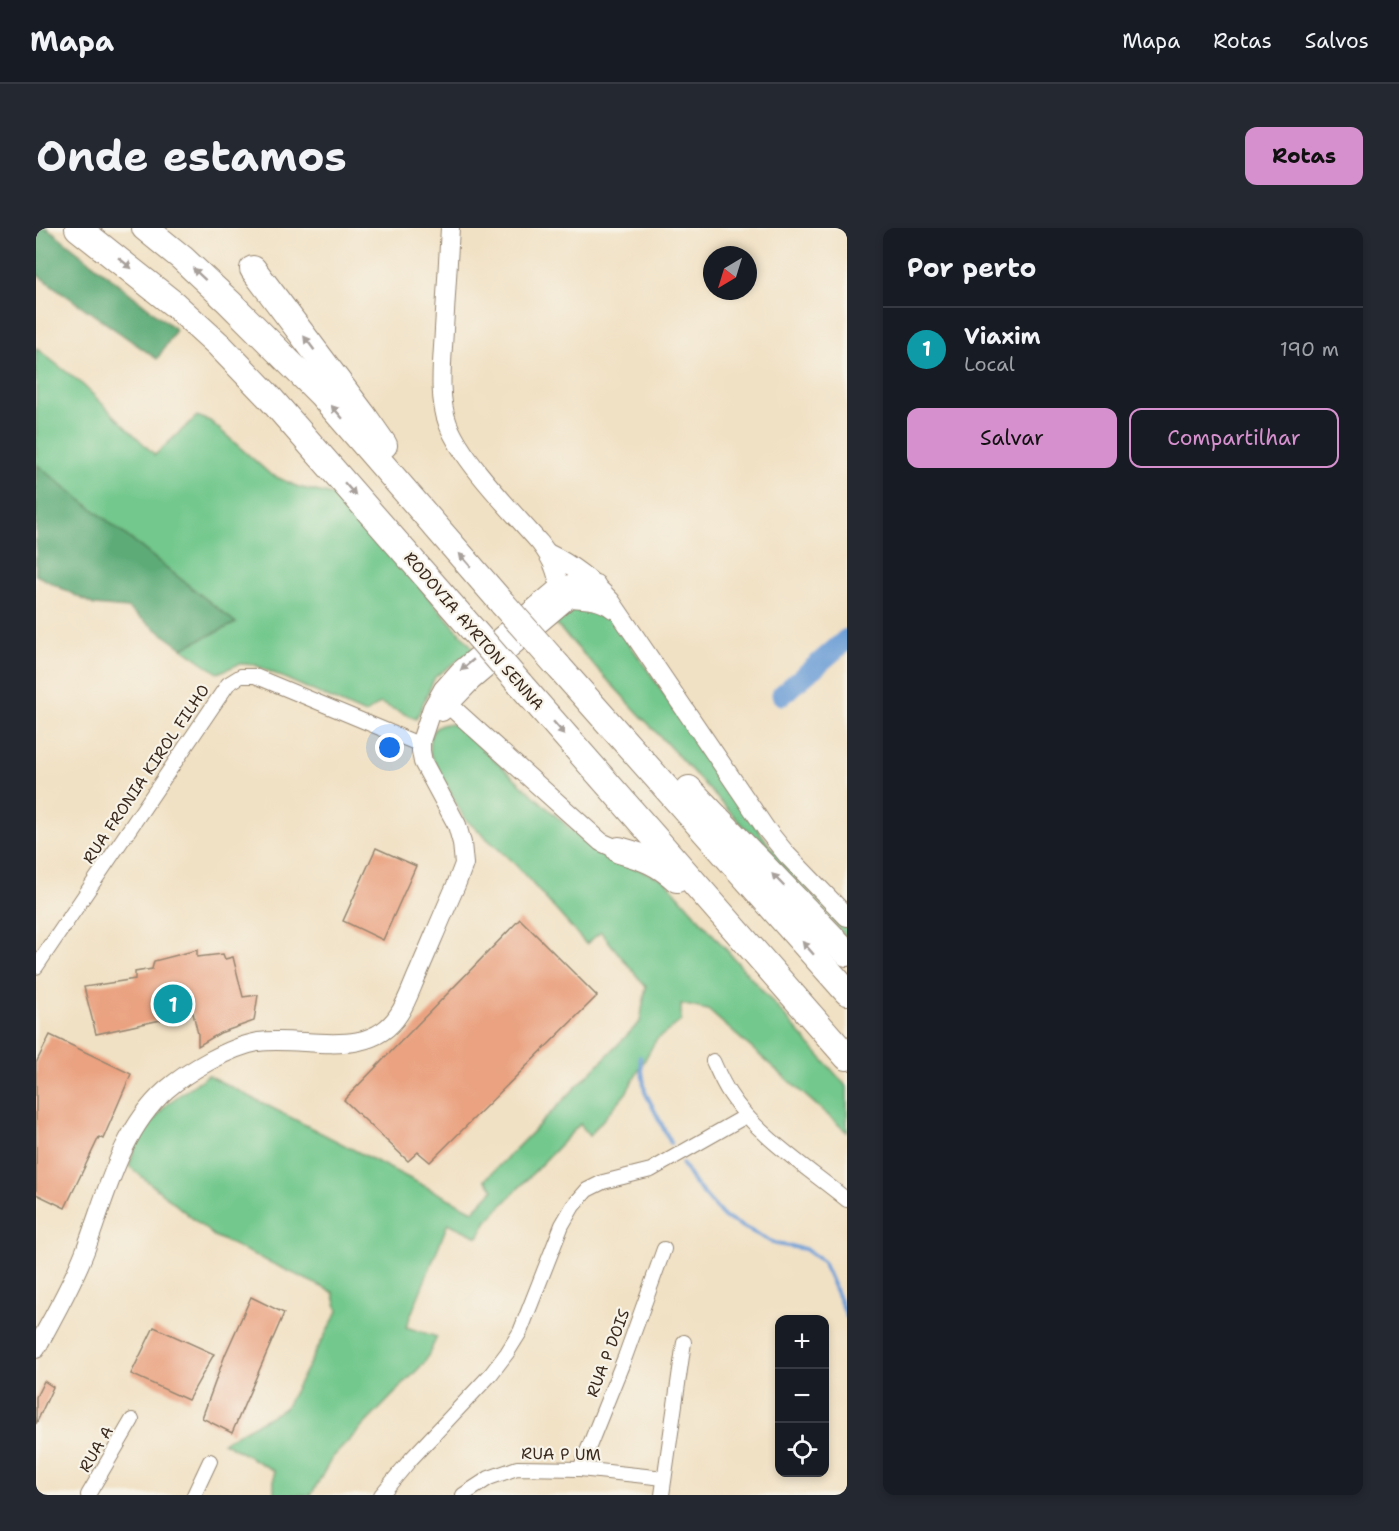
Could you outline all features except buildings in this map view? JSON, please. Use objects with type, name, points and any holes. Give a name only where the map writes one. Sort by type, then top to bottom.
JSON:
[{"type":"highway","name":"RODOVIA AYRTON SENNA","points":[[78,228],[176,305],[219,345],[270,398],[847,1057]]},
{"type":"highway","points":[[145,228],[182,258],[229,302],[321,394],[503,604],[847,992]]},
{"type":"highway","points":[[253,269],[363,415],[404,474],[424,513]]},
{"type":"highway","points":[[638,755],[674,777],[710,809],[847,953]]},
{"type":"highway","points":[[619,850],[630,848],[636,843],[641,828],[638,818]]},
{"type":"highway","points":[[619,850],[646,858],[662,866],[678,880],[815,1033],[847,1057]]},
{"type":"street","points":[[450,228],[443,360],[443,400],[448,423],[458,443],[473,463],[548,553],[565,592]]},
{"type":"street","points":[[548,553],[567,562],[596,584],[611,601],[766,829],[787,855],[847,917]]},
{"type":"street","points":[[446,697],[472,681],[574,582],[596,584]]},
{"type":"street","points":[[565,592],[606,603],[622,616]]},
{"type":"street","points":[[36,1348],[81,1260],[127,1141],[151,1106],[167,1089],[202,1066],[245,1045],[277,1041],[350,1043],[378,1033],[399,1015],[464,864],[457,825],[423,762],[421,745],[428,726],[459,671],[565,592]]},
{"type":"street","name":"RUA FRONIA KIROL FILHO","points":[[36,967],[40,952],[228,684],[241,676],[255,676],[421,745]]},
{"type":"street","name":"RODOVIA AYRTON SENNA","points":[[472,681],[468,702],[470,716],[477,730]]},
{"type":"street","points":[[446,697],[477,730],[601,842],[619,850]]},
{"type":"street","points":[[714,1061],[730,1095],[746,1116],[847,1200]]},
{"type":"street","points":[[381,1495],[411,1459],[491,1374],[507,1353],[520,1332],[562,1225],[573,1206],[587,1190],[603,1182],[651,1170],[746,1116]]},
{"type":"street","name":"RUA P DOIS","points":[[580,1469],[625,1357],[664,1249]]},
{"type":"street","points":[[662,1495],[684,1342]]},
{"type":"street","name":"RUA A","points":[[88,1495],[132,1420]]},
{"type":"street","points":[[194,1495],[210,1461]]},
{"type":"street","name":"RUA P UM","points":[[463,1495],[489,1478],[517,1468],[580,1469],[664,1478]]},
{"type":"green space","points":[[36,228],[46,228],[53,232],[176,330],[157,359],[36,274]]},
{"type":"green space","points":[[36,348],[83,385],[155,455],[197,416],[210,421],[270,474],[298,487],[341,497],[474,649],[435,677],[416,719],[380,703],[365,714],[253,664],[239,664],[218,673],[182,648],[236,623],[36,464]]},
{"type":"green space","points":[[36,464],[236,623],[182,648],[127,608],[94,605],[36,575]]},
{"type":"green space","points":[[574,604],[593,606],[611,617],[767,842],[837,921],[847,928],[847,938],[552,620]]},
{"type":"green space","points":[[445,724],[456,725],[587,844],[616,860],[665,880],[847,1087],[847,1132],[708,1010],[681,1004],[681,1021],[656,1040],[626,1093],[589,1136],[580,1124],[487,1221],[478,1237],[448,1223],[406,1327],[437,1337],[425,1362],[332,1458],[311,1495],[274,1495],[274,1471],[223,1442],[285,1408],[338,1311],[333,1292],[214,1236],[129,1166],[137,1140],[167,1104],[208,1075],[473,1211],[494,1189],[485,1180],[640,1022],[646,987],[601,932],[586,944],[515,864],[464,818],[430,754],[429,744],[433,731]]},
{"type":"waterway","points":[[782,695],[847,639]]},
{"type":"waterway","points":[[640,1057],[645,1092],[671,1143]]},
{"type":"waterway","points":[[682,1163],[694,1183],[724,1217],[776,1244],[805,1249],[823,1262],[847,1317]]},
{"type":"place","name":"Viaxim","points":[[173,1004]]}]
